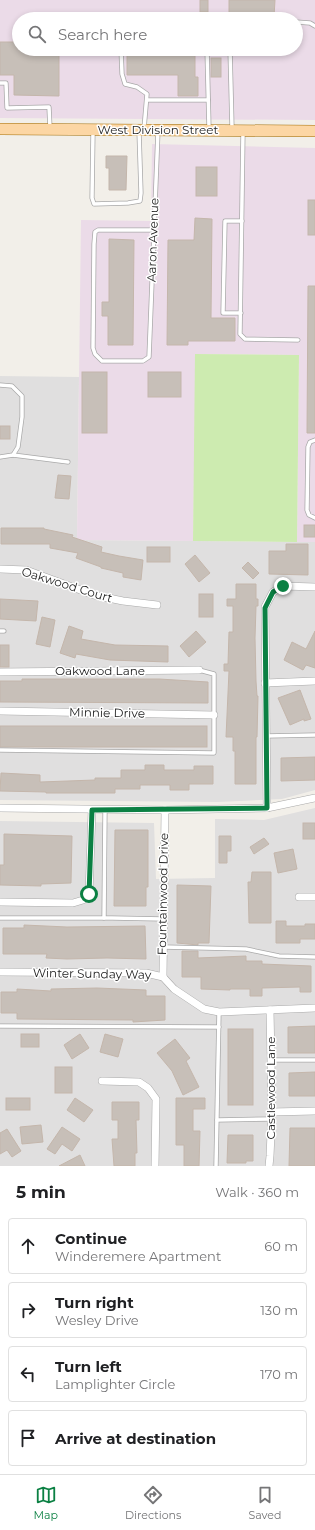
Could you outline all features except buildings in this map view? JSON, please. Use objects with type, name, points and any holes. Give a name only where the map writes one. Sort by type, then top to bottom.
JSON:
[{"type":"main road","name":"West Division Street","points":[[0,129],[315,131]]},
{"type":"street","name":"Oakwood Court","points":[[0,569],[26,570],[94,595],[123,602],[157,605]]},
{"type":"street","points":[[267,808],[265,608],[273,592],[283,586],[315,587]]},
{"type":"street","name":"Oakwood Lane","points":[[0,672],[199,670]]},
{"type":"street","points":[[265,683],[315,681]]},
{"type":"street","name":"Minnie Drive","points":[[0,711],[214,715]]},
{"type":"street","points":[[0,808],[165,810],[267,808],[315,798]]},
{"type":"street","points":[[0,902],[73,903],[83,900],[89,894],[92,810]]},
{"type":"street","name":"Fountainwood Drive","points":[[163,977],[162,947],[165,810]]},
{"type":"street","points":[[299,897],[315,897]]},
{"type":"street","name":"Winter Sunday Way","points":[[0,972],[146,973],[163,977],[174,989],[204,1009],[219,1012],[315,1008]]},
{"type":"street","name":"Castlewood Lane","points":[[269,1166],[272,1116],[270,1010]]},
{"type":"street","points":[[102,1081],[139,1082],[148,1088],[156,1099],[155,1166]]},
{"type":"street","points":[[272,1116],[315,1112]]},
{"type":"lane","points":[[303,22],[310,23],[315,26]]},
{"type":"lane","points":[[93,130],[92,198],[94,204],[128,203],[140,201],[141,130],[147,94],[141,89],[125,84],[122,74],[121,56]]},
{"type":"lane","points":[[207,56],[209,130]]},
{"type":"lane","points":[[231,56],[237,131],[242,221],[240,334],[245,339],[298,340]]},
{"type":"lane","points":[[0,83],[6,83],[7,108],[50,107],[50,129]]},
{"type":"lane","points":[[147,100],[208,100]]},
{"type":"lane","name":"Aaron Avenue","points":[[154,230],[98,230],[95,232],[93,348],[95,354],[102,361],[143,361],[149,358],[158,130]]},
{"type":"lane","points":[[241,313],[223,312],[225,221],[242,221]]},
{"type":"lane","points":[[0,385],[12,386],[22,396],[22,417],[18,447],[12,455]]},
{"type":"lane","points":[[315,440],[310,442],[308,447],[307,510],[309,515],[315,518]]},
{"type":"lane","points":[[0,457],[12,455],[68,462]]},
{"type":"lane","points":[[0,750],[214,752],[214,674],[199,670]]},
{"type":"lane","points":[[266,736],[315,735]]},
{"type":"lane","points":[[104,918],[105,810]]},
{"type":"lane","points":[[0,918],[163,919]]},
{"type":"lane","points":[[162,947],[246,949],[278,956],[315,957]]},
{"type":"lane","points":[[216,1166],[219,1012]]},
{"type":"lane","points":[[0,1026],[219,1027]]},
{"type":"lane","points":[[271,1060],[315,1060]]},
{"type":"lane","points":[[217,1120],[272,1116]]},
{"type":"shaded area","points":[[0,0],[315,0],[315,120],[0,118]]},
{"type":"shaded area","points":[[152,144],[315,148],[315,542],[297,542],[299,355],[196,354],[193,541],[77,540],[81,220],[151,221]]},
{"type":"shaded area","points":[[0,376],[79,377],[77,540],[315,542],[315,790],[282,799],[218,802],[0,800]]},
{"type":"shaded area","points":[[315,808],[315,1166],[0,1166],[0,821],[154,823],[156,879],[215,878],[215,819],[264,820]]},
{"type":"green space","points":[[195,354],[299,355],[297,542],[193,541]]},
{"type":"route","points":[[89,894],[92,810],[267,808],[265,608],[273,592],[277,588],[283,586]]}]
